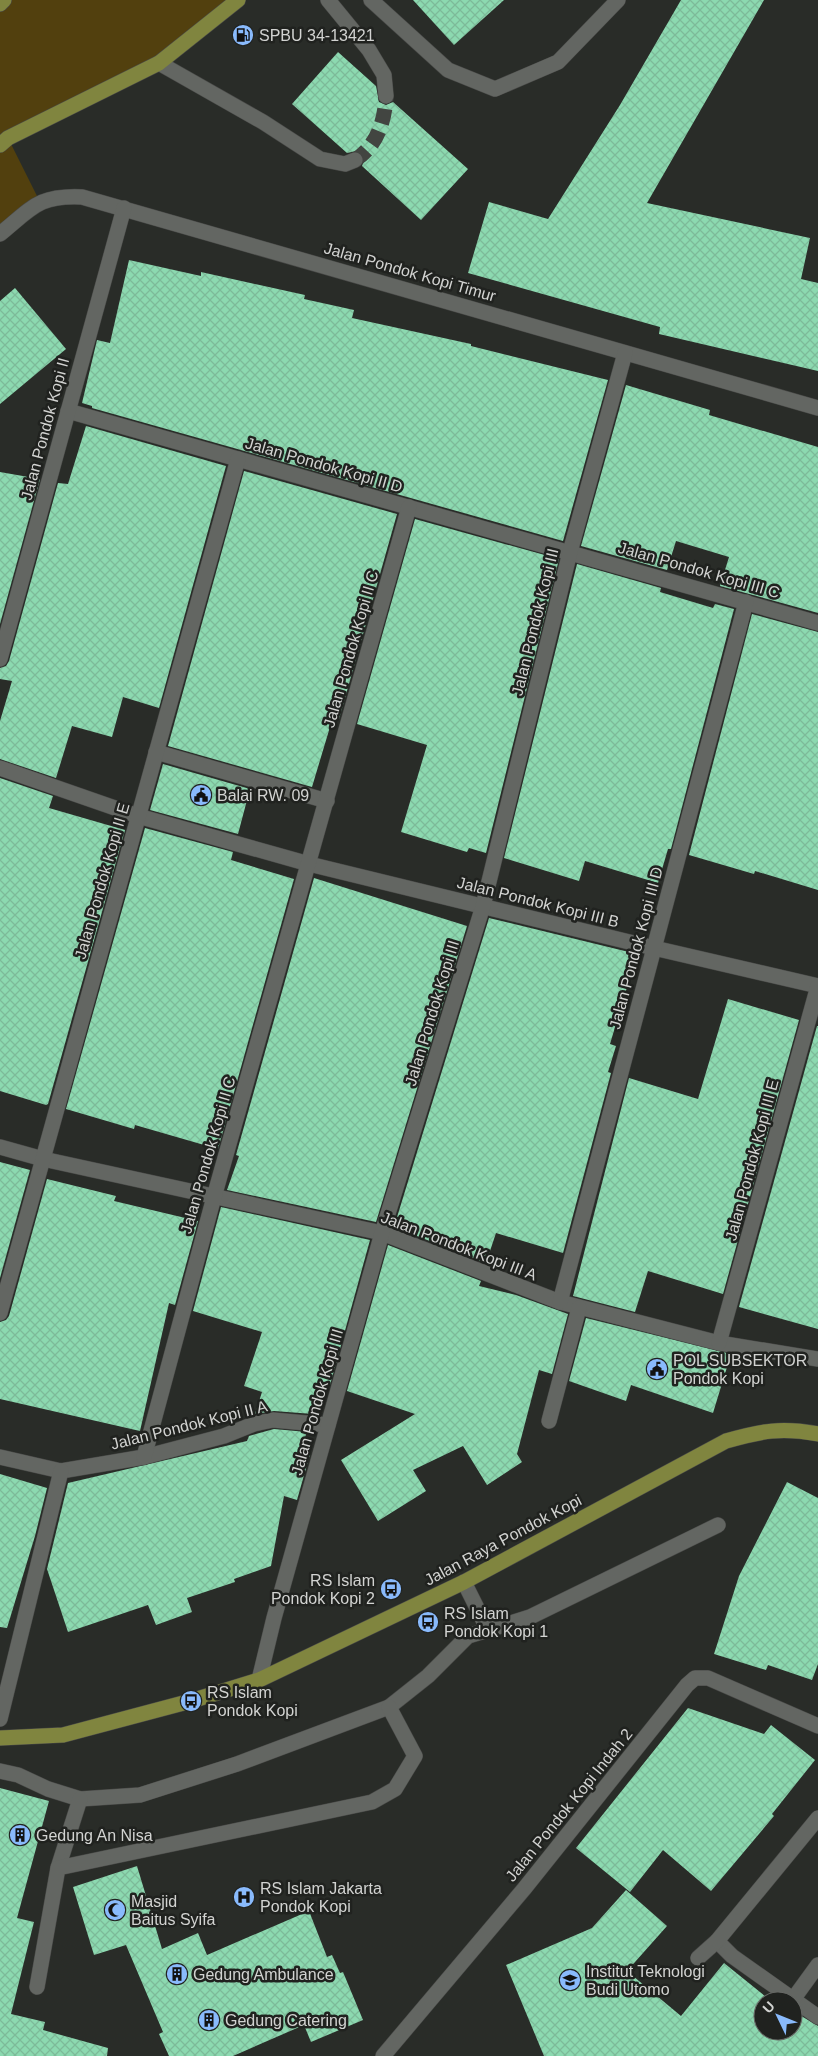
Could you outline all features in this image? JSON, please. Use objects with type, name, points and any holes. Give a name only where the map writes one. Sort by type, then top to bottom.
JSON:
[{"type":"main road","points":[[0,4],[4,0]]},
{"type":"main road","points":[[0,144],[8,138],[160,64],[238,0]]},
{"type":"main road","name":"Jalan Raya Pondok Kopi","points":[[0,1738],[63,1735],[191,1702],[259,1680],[464,1582],[726,1441],[760,1432],[790,1429],[818,1434]]},
{"type":"street","points":[[328,0],[369,50],[384,75],[386,96]]},
{"type":"street","points":[[371,0],[448,70],[495,89],[558,62],[618,0]]},
{"type":"street","points":[[160,64],[263,122],[320,159],[345,164],[355,160]]},
{"type":"street","name":"Jalan Pondok Kopi Timur","points":[[0,234],[40,202],[58,196],[82,197],[818,408]]},
{"type":"street","name":"Jalan Pondok Kopi II","points":[[0,659],[124,208]]},
{"type":"street","name":"Jalan Pondok Kopi III","points":[[259,1680],[274,1618],[382,1234],[483,906],[570,552],[625,353]]},
{"type":"street","name":"Jalan Pondok Kopi II D","points":[[68,411],[570,552]]},
{"type":"street","name":"Jalan Pondok Kopi II E","points":[[0,1313],[238,459]]},
{"type":"street","name":"Jalan Pondok Kopi II C","points":[[144,1457],[214,1197],[409,507]]},
{"type":"street","name":"Jalan Pondok Kopi III C","points":[[570,552],[818,622]]},
{"type":"street","name":"Jalan Pondok Kopi III D","points":[[560,1302],[746,602]]},
{"type":"street","points":[[156,752],[326,801]]},
{"type":"street","points":[[0,768],[138,816],[309,864]]},
{"type":"street","name":"Jalan Pondok Kopi III B","points":[[309,864],[818,986]]},
{"type":"street","name":"Jalan Pondok Kopi III E","points":[[719,1343],[818,986]]},
{"type":"street","name":"Jalan Pondok Kopi III A","points":[[0,1147],[43,1159],[382,1234],[579,1308],[719,1343],[818,1360]]},
{"type":"street","points":[[549,1421],[579,1308]]},
{"type":"street","name":"Jalan Pondok Kopi II A","points":[[0,1457],[61,1471],[144,1457],[224,1436],[254,1424],[274,1420],[328,1425]]},
{"type":"street","points":[[0,1719],[61,1471]]},
{"type":"street","points":[[0,1771],[18,1775],[48,1789],[80,1799],[140,1795],[237,1764],[389,1707],[428,1676],[468,1636],[530,1617],[718,1525]]},
{"type":"street","points":[[464,1582],[488,1630]]},
{"type":"street","name":"Jalan Pondok Kopi Indah 2","points":[[383,2056],[524,1889],[687,1685],[695,1678],[708,1678],[818,1726]]},
{"type":"street","points":[[58,1868],[372,1802],[395,1789],[415,1756],[389,1707]]},
{"type":"street","points":[[36,1986],[58,1868],[80,1799]]},
{"type":"street","points":[[698,1958],[717,1941],[818,1818]]},
{"type":"street","points":[[717,1941],[732,1956],[784,1991]]},
{"type":"street","points":[[799,1991],[818,1965]]},
{"type":"street","points":[[803,2005],[818,2017]]},
{"type":"shaded area","points":[[4,0],[238,0],[159,63],[8,138],[40,202],[0,234],[0,4]]},
{"type":"building","points":[[413,0],[504,0],[454,45]]},
{"type":"building","points":[[681,0],[764,0],[647,203],[810,238],[801,279],[818,283],[818,371],[659,334],[660,327],[468,273],[489,202],[548,219],[620,105]]},
{"type":"building","points":[[338,52],[376,86],[379,102],[386,105],[393,102],[468,169],[421,220],[362,166],[364,161],[361,153],[356,151],[347,153],[292,104]]},
{"type":"building","points":[[129,260],[201,276],[201,272],[305,295],[304,299],[354,310],[352,318],[471,344],[471,346],[608,380],[563,541],[92,408],[92,406],[82,403],[97,340],[110,343]]},
{"type":"building","points":[[15,288],[66,349],[0,404],[0,301]]},
{"type":"building","points":[[626,385],[710,410],[709,415],[818,447],[818,613],[720,586],[729,557],[676,541],[667,570],[581,546]]},
{"type":"building","points":[[86,426],[226,466],[159,708],[123,697],[112,737],[72,726],[56,778],[0,759],[0,721],[12,681],[0,679],[0,668],[6,666],[9,661],[58,483],[68,484]]},
{"type":"building","points":[[244,471],[397,514],[339,719],[333,717],[312,787],[168,746]]},
{"type":"building","points":[[0,472],[40,479],[0,624]]},
{"type":"building","points":[[415,519],[559,559],[486,853],[469,848],[467,852],[401,832],[427,745],[357,724]]},
{"type":"building","points":[[577,564],[661,588],[660,592],[713,608],[715,604],[734,609],[671,849],[668,849],[658,883],[585,861],[579,881],[504,858]]},
{"type":"building","points":[[752,614],[818,632],[818,890],[755,871],[754,874],[689,855]]},
{"type":"building","name":"Balai RW. 09","points":[[163,764],[250,789],[238,834],[150,810]]},
{"type":"building","points":[[0,778],[53,796],[49,808],[125,830],[48,1104],[46,1105],[0,1091]]},
{"type":"building","points":[[145,828],[233,852],[231,860],[294,879],[218,1149],[135,1125],[134,1129],[66,1109]]},
{"type":"building","points":[[314,878],[467,926],[376,1222],[227,1190],[239,1156],[236,1155]]},
{"type":"building","points":[[489,918],[637,954],[610,1044],[616,1046],[608,1072],[611,1073],[563,1253],[496,1233],[486,1263],[394,1227]]},
{"type":"building","points":[[728,999],[799,1020],[723,1294],[648,1271],[635,1312],[573,1296],[629,1078],[698,1099]]},
{"type":"building","points":[[818,1026],[818,1329],[739,1307]]},
{"type":"building","points":[[0,1162],[30,1170],[0,1278]]},
{"type":"building","points":[[47,1179],[116,1196],[114,1201],[198,1221],[175,1305],[169,1303],[140,1431],[0,1399],[0,1322],[6,1320],[9,1316]]},
{"type":"building","points":[[221,1207],[370,1240],[330,1385],[323,1382],[313,1414],[274,1411],[255,1414],[262,1392],[244,1386],[262,1332],[193,1311]]},
{"type":"building","points":[[388,1245],[481,1281],[479,1286],[516,1295],[568,1314],[552,1374],[539,1370],[517,1454],[522,1462],[487,1485],[463,1446],[413,1470],[426,1491],[378,1521],[341,1460],[415,1414],[347,1391]]},
{"type":"building","name":"POL SUBSEKTOR Pondok Kopi","points":[[586,1318],[731,1354],[713,1413],[631,1385],[626,1401],[569,1381]]},
{"type":"building","points":[[274,1429],[307,1432],[300,1451],[310,1454],[297,1500],[284,1496],[271,1566],[234,1579],[235,1582],[187,1598],[192,1612],[156,1625],[148,1605],[68,1632],[47,1569],[68,1483],[247,1441],[249,1436]]},
{"type":"building","points":[[0,1474],[47,1488],[35,1536],[7,1628],[0,1627]]},
{"type":"building","points":[[787,1482],[818,1498],[818,1664],[812,1680],[768,1665],[766,1670],[714,1654],[739,1576]]},
{"type":"building","points":[[688,1708],[764,1734],[771,1725],[815,1760],[772,1814],[774,1816],[711,1891],[663,1850],[630,1892],[576,1848]]},
{"type":"building","points":[[0,1788],[49,1801],[17,1918],[34,1922],[11,2014],[45,2022],[43,2030],[108,2048],[107,2056],[0,2056]]},
{"type":"building","points":[[137,1866],[162,1949],[198,1933],[207,1955],[309,1911],[327,1957],[332,1955],[340,1973],[343,1972],[363,2020],[311,2042],[304,2025],[233,2056],[169,2056],[159,2034],[163,2032],[126,1945],[94,1955],[73,1887]]},
{"type":"building","name":"Institut Teknologi Budi Utomo","points":[[626,1890],[667,1926],[627,1971],[681,2016],[724,1963],[759,1991],[753,1991],[753,2041],[803,2041],[803,2017],[818,2026],[818,2056],[544,2056],[506,1965],[592,1928]]},
{"type":"tunnel","points":[[355,160],[369,148],[382,124],[386,96]]},
{"type":"place","name":"SPBU 34-13421","points":[[243,35]]},
{"type":"place","name":"Balai RW. 09","points":[[201,795]]},
{"type":"place","name":"POL SUBSEKTOR Pondok Kopi","points":[[657,1369]]},
{"type":"place","name":"RS Islam Pondok Kopi 2","points":[[391,1589]]},
{"type":"place","name":"RS Islam Pondok Kopi 1","points":[[428,1622]]},
{"type":"place","name":"RS Islam Pondok Kopi","points":[[191,1701]]},
{"type":"place","name":"Gedung An Nisa","points":[[20,1835]]},
{"type":"place","name":"RS Islam Jakarta Pondok Kopi","points":[[244,1897]]},
{"type":"place","name":"Masjid Baitus Syifa","points":[[115,1910]]},
{"type":"place","name":"Gedung Ambulance","points":[[177,1974]]},
{"type":"place","name":"Institut Teknologi Budi Utomo","points":[[570,1980]]},
{"type":"place","name":"Gedung Catering","points":[[209,2020]]}]
